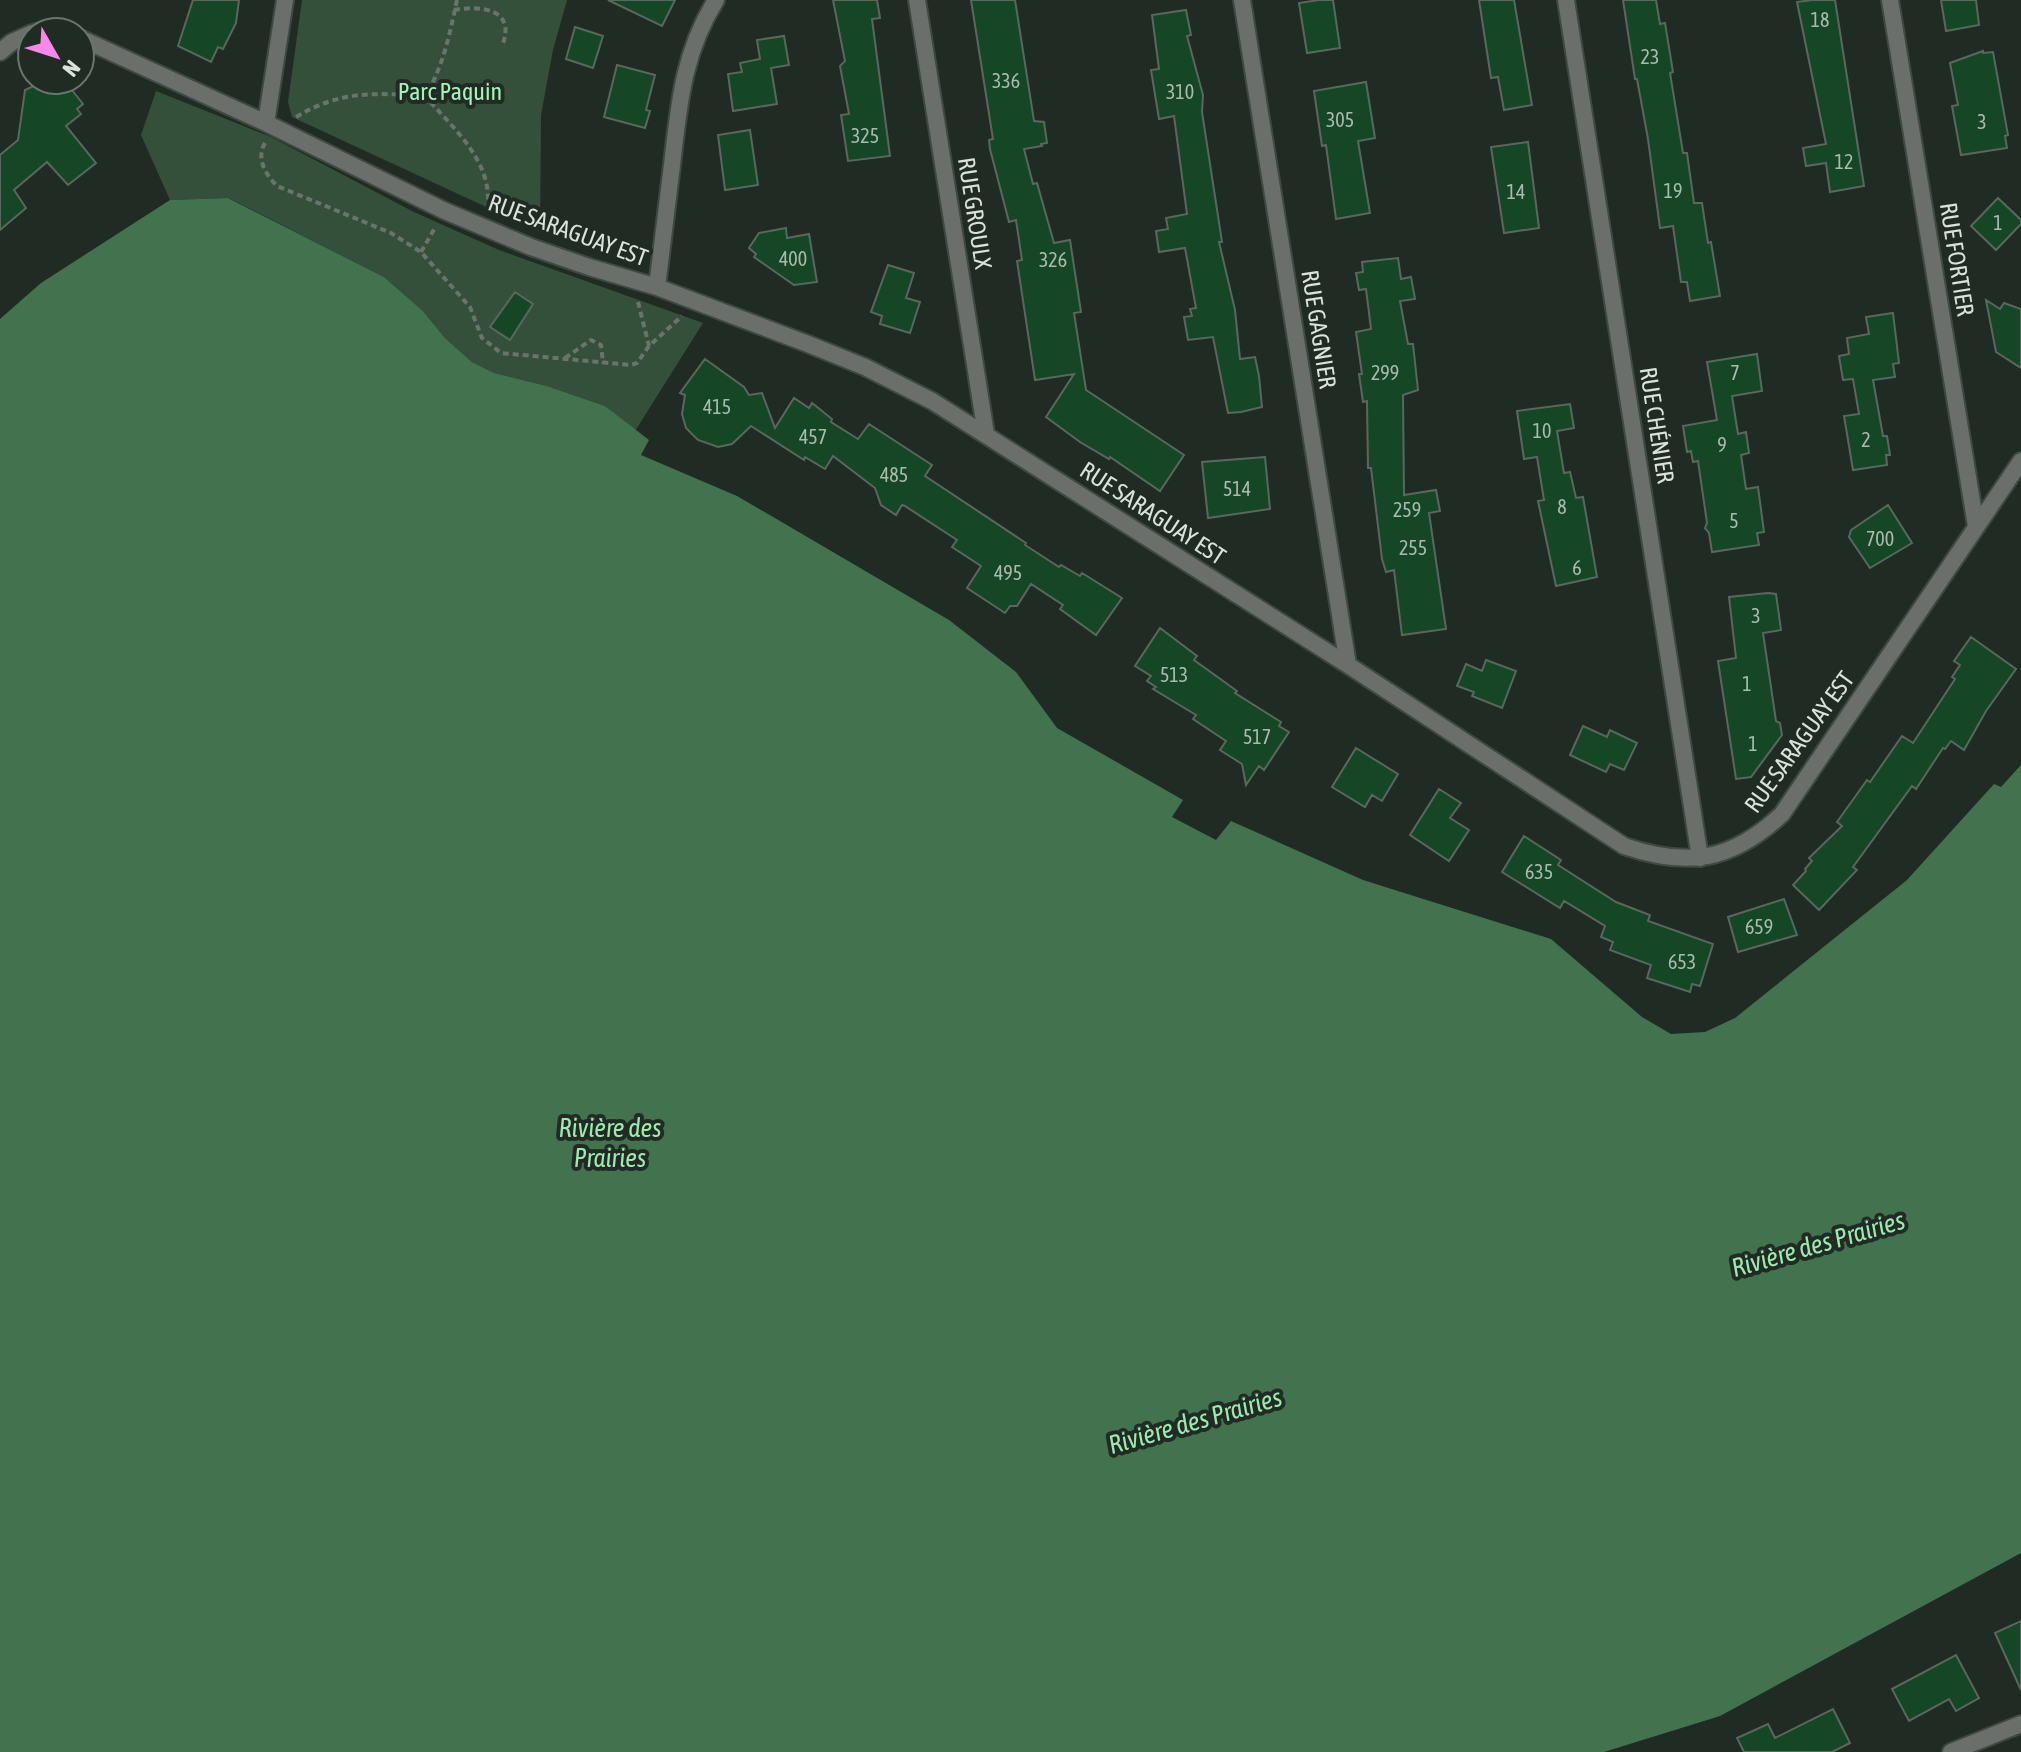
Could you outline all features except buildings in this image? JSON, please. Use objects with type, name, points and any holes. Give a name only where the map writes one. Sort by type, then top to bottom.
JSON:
[{"type":"street","points":[[273,126],[285,0]]},
{"type":"street","points":[[657,287],[681,92],[689,55],[716,0]]},
{"type":"street","name":"RUE GROULX","points":[[917,0],[986,434]]},
{"type":"street","name":"RUE GAGNIER","points":[[1242,0],[1348,665]]},
{"type":"street","name":"RUE CHÉNIER","points":[[1566,0],[1700,858]]},
{"type":"street","name":"RUE FORTIER","points":[[1890,0],[1976,526]]},
{"type":"street","name":"RUE SARAGUAY EST","points":[[96,45],[273,126],[445,211],[531,247],[657,287],[865,367],[932,401],[1348,665],[1624,846],[1663,856],[1700,858],[1740,845],[1760,835],[1782,814],[2021,461]]},
{"type":"street","points":[[1951,1752],[2021,1724]]},
{"type":"path","points":[[425,96],[439,69],[457,0]]},
{"type":"path","points":[[454,10],[482,7],[499,16],[506,31],[502,46]]},
{"type":"path","points":[[484,227],[489,198],[483,173],[472,150],[425,96],[376,93],[338,97],[273,126],[260,151],[265,171],[277,186],[391,233],[421,252],[470,307],[482,338],[501,353],[624,367],[637,363],[649,346],[696,304]]},
{"type":"path","points":[[421,252],[445,211]]},
{"type":"path","points":[[632,280],[649,346]]},
{"type":"path","points":[[564,359],[591,340],[601,345],[603,363]]},
{"type":"green space","name":"Parc Paquin","points":[[302,0],[567,0],[553,50],[541,115],[540,232],[292,117],[288,102]]},
{"type":"green space","points":[[156,91],[271,137],[414,212],[499,250],[703,323],[635,431],[605,406],[547,386],[494,373],[472,362],[445,338],[423,311],[384,277],[229,198],[170,200],[141,135]]},
{"type":"water","name":"Rivière des Prairies","points":[[228,198],[384,277],[423,311],[445,338],[472,362],[494,373],[547,386],[605,406],[649,440],[641,455],[737,496],[949,620],[1016,672],[1057,728],[1183,800],[1172,817],[1216,840],[1231,821],[1363,880],[1551,939],[1642,1017],[1671,1034],[1705,1032],[1735,1018],[1907,880],[1994,784],[2001,787],[2021,765],[2021,1553],[1720,1716],[1604,1752],[0,1752],[0,319],[41,283],[170,200]]}]
